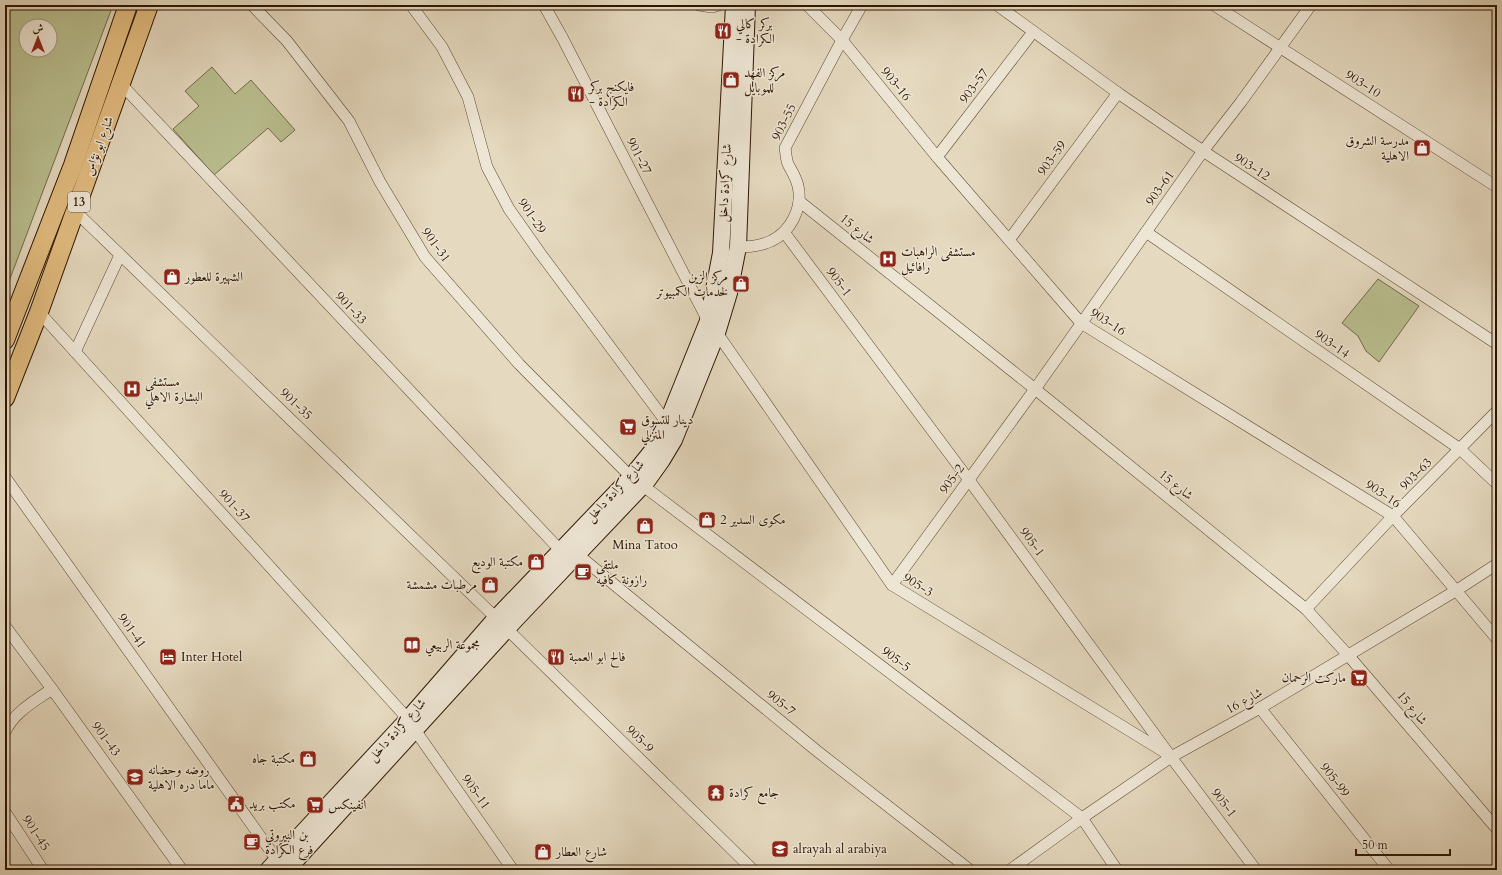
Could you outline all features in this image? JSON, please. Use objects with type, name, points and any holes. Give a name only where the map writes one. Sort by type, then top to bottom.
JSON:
[{"type":"main road","name":"شارع ابو نؤاس","points":[[5,340],[73,165],[128,5]]},
{"type":"main road","name":"شارع ابو نؤاس","points":[[5,398],[39,312],[149,5]]},
{"type":"main road","name":"شارع كرادة داخل","points":[[502,624],[577,554],[637,481],[667,423],[708,321],[721,253],[745,7]]},
{"type":"main road","name":"شارع كرادة داخل","points":[[277,867],[502,624],[560,550],[662,460],[674,440],[717,334],[729,293],[738,247],[745,7]]},
{"type":"street","name":"901-31","points":[[252,5],[287,41],[349,121],[380,182],[425,257],[519,364],[637,481]]},
{"type":"street","name":"901-29","points":[[411,5],[442,47],[468,97],[487,167],[510,209],[540,253],[667,423]]},
{"type":"street","name":"901-27","points":[[544,5],[563,39],[708,321]]},
{"type":"street","points":[[700,5],[712,7],[719,5]]},
{"type":"street","name":"903-16","points":[[807,5],[842,40],[937,158],[1081,323],[1393,516],[1497,639]]},
{"type":"street","name":"903-55","points":[[738,247],[758,246],[772,241],[784,232],[794,218],[799,201],[799,187],[795,174],[788,163],[785,148],[862,5]]},
{"type":"street","name":"903-12","points":[[997,5],[1118,93],[1202,151],[1497,344]]},
{"type":"street","name":"903-10","points":[[1214,5],[1497,187]]},
{"type":"street","name":"903-61","points":[[1035,389],[1202,151],[1241,102],[1311,5]]},
{"type":"street","name":"903-57","points":[[937,158],[1033,32]]},
{"type":"street","name":"901-33","points":[[121,84],[560,550]]},
{"type":"street","name":"903-59","points":[[1009,240],[1118,93]]},
{"type":"street","name":"شارع 15","points":[[799,201],[1035,389],[1306,609],[1348,655],[1497,829]]},
{"type":"street","name":"901-35","points":[[75,211],[502,624]]},
{"type":"street","name":"905-1","points":[[784,232],[1256,870]]},
{"type":"street","name":"903-14","points":[[1146,232],[1460,449],[1497,484]]},
{"type":"street","points":[[75,352],[120,254]]},
{"type":"street","name":"901-37","points":[[39,312],[411,724]]},
{"type":"street","name":"905-3","points":[[717,334],[892,585],[1171,757]]},
{"type":"street","name":"905-2","points":[[892,585],[1035,389]]},
{"type":"street","name":"903-63","points":[[1306,609],[1393,516],[1497,411]]},
{"type":"street","name":"901-41","points":[[5,477],[277,867]]},
{"type":"street","name":"905-5","points":[[637,481],[1082,818],[1117,870]]},
{"type":"street","name":"905-7","points":[[577,554],[817,751],[970,870]]},
{"type":"street","name":"شارع 16","points":[[1010,870],[1171,757],[1260,708],[1497,564]]},
{"type":"street","name":"905-9","points":[[502,624],[753,870]]},
{"type":"street","name":"901-43","points":[[5,626],[52,688],[182,870]]},
{"type":"street","points":[[5,732],[17,715],[52,688]]},
{"type":"street","name":"905-99","points":[[1260,708],[1389,870]]},
{"type":"street","name":"905-11","points":[[411,724],[513,870]]},
{"type":"street","name":"901-45","points":[[5,812],[43,870]]},
{"type":"green space","points":[[5,5],[113,5],[5,292]]},
{"type":"green space","points":[[212,67],[235,94],[251,80],[295,130],[281,142],[268,128],[214,175],[173,129],[199,106],[185,91]]},
{"type":"green space","points":[[1378,279],[1419,306],[1379,362],[1366,351],[1358,336],[1342,323]]},
{"type":"place","name":"بركر كالي - الكرادة","points":[[723,31]]},
{"type":"place","name":"مركز الفهد للموبايل","points":[[731,80]]},
{"type":"place","name":"فايكنج بركر - الكرادة","points":[[576,94]]},
{"type":"place","name":"مدرسة الشروق الاهلية","points":[[1422,148]]},
{"type":"place","name":"مستشفى الراهبات رافائيل","points":[[888,259]]},
{"type":"place","name":"الشهيرة للعطور","points":[[172,277]]},
{"type":"place","name":"مركز الزين لخدمات الكمبيوتر","points":[[741,284]]},
{"type":"place","name":"مستشفى البشارة الاهلي","points":[[132,389]]},
{"type":"place","name":"دينار للتسوق المنزلي","points":[[628,427]]},
{"type":"place","name":"مكوى السدير 2","points":[[707,520]]},
{"type":"place","name":"Mina Tatoo","points":[[645,526]]},
{"type":"place","name":"مكتبة الوديع","points":[[536,562]]},
{"type":"place","name":"ملتقى رازونة كافيه","points":[[583,572]]},
{"type":"place","name":"مرطبات مشمشة","points":[[490,585]]},
{"type":"place","name":"مجموعة الربيعي","points":[[412,645]]},
{"type":"place","name":"Inter Hotel","points":[[168,657]]},
{"type":"place","name":"فالح ابو العمبة","points":[[556,657]]},
{"type":"place","name":"ماركت الرحمان","points":[[1359,678]]},
{"type":"place","name":"مكتبة جاه","points":[[308,759]]},
{"type":"place","name":"روضه وحضانه ماما دره الاهلية","points":[[135,777]]},
{"type":"place","name":"جامع كرادة","points":[[716,793]]},
{"type":"place","name":"مكتب بريد","points":[[236,804]]},
{"type":"place","name":"انفينكس","points":[[315,805]]},
{"type":"place","name":"بن البيروتي فرع الكرادة","points":[[252,842]]},
{"type":"place","name":"alrayah al arabiya","points":[[780,849]]},
{"type":"place","name":"شارع العطار","points":[[543,852]]}]
